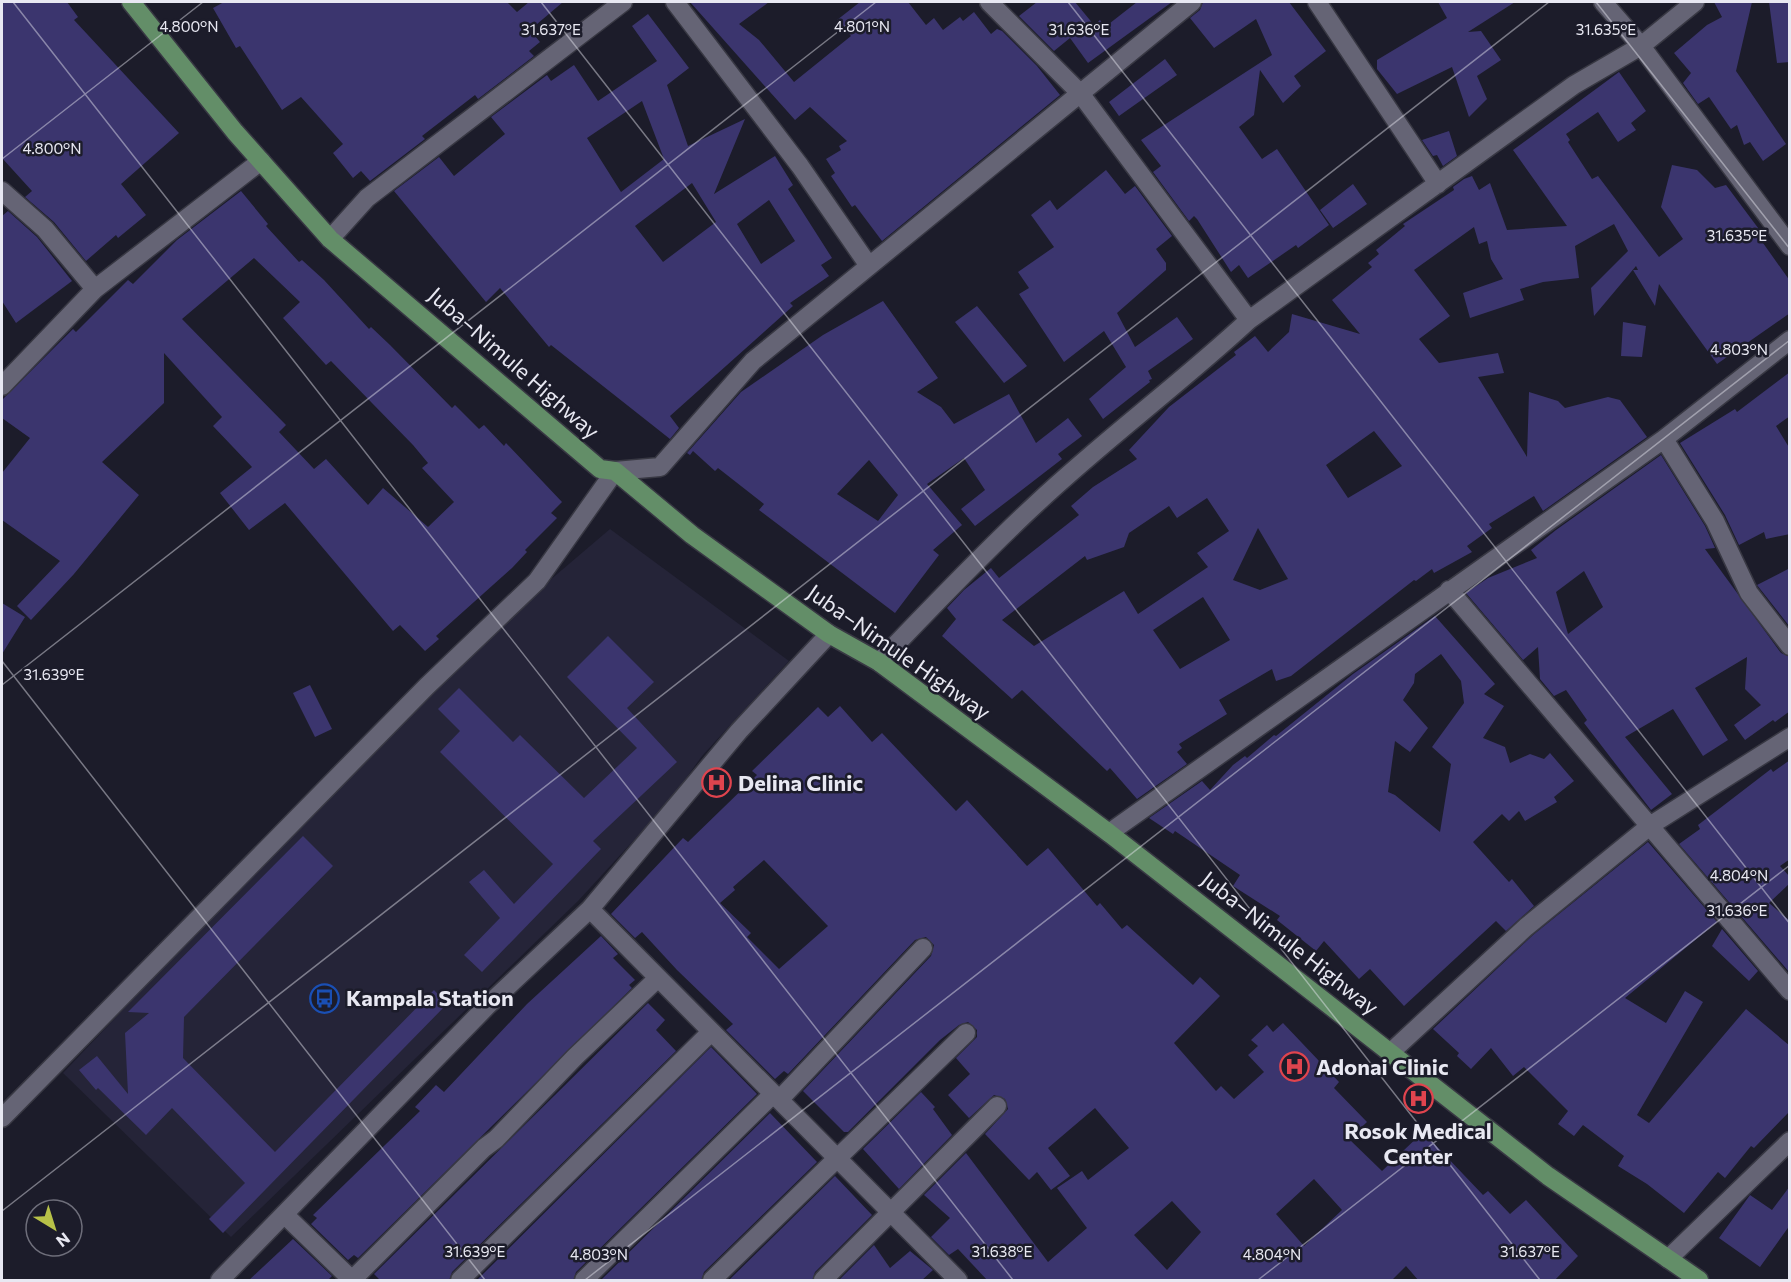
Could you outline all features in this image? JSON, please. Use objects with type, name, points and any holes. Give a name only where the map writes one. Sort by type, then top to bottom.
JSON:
[{"type":"main road","name":"Juba–Nimule Highway","points":[[132,2],[156,35],[261,161],[330,239],[600,469],[615,471],[692,535],[829,634],[879,662],[1109,833],[1548,1176],[1699,1281]]},
{"type":"street","points":[[330,239],[367,198],[623,2]]},
{"type":"street","points":[[675,2],[800,166],[869,266]]},
{"type":"street","points":[[989,2],[1080,93],[1249,320]]},
{"type":"street","points":[[2,1118],[426,686],[537,581],[615,471],[660,467],[753,361],[1192,2]]},
{"type":"street","points":[[1317,2],[1438,184]]},
{"type":"street","points":[[1604,2],[1641,46],[1790,246]]},
{"type":"street","points":[[879,662],[957,580],[1037,503],[1249,320],[1574,85],[1641,46],[1695,2]]},
{"type":"street","points":[[2,386],[95,289],[261,161]]},
{"type":"street","points":[[2,191],[45,229],[95,289]]},
{"type":"street","points":[[1109,833],[1664,439],[1790,340]]},
{"type":"street","points":[[1664,439],[1715,521],[1749,593],[1790,646]]},
{"type":"street","points":[[1449,590],[1790,991]]},
{"type":"street","points":[[220,1281],[286,1216],[488,1005],[590,909],[739,731],[829,634]]},
{"type":"street","points":[[1390,1052],[1526,927],[1651,825],[1790,737]]},
{"type":"street","points":[[590,909],[890,1213],[948,1277]]},
{"type":"street","points":[[584,1281],[776,1097],[923,948]]},
{"type":"street","points":[[286,1216],[352,1281],[484,1148],[496,1139],[575,1056],[658,978]]},
{"type":"street","points":[[460,1281],[711,1032]]},
{"type":"street","points":[[712,1281],[966,1033]]},
{"type":"street","points":[[823,1281],[997,1106]]},
{"type":"street","points":[[1668,1259],[1790,1141]]},
{"type":"shaded area","points":[[610,529],[789,661],[702,756],[669,802],[578,901],[231,1237],[63,1073],[323,799],[549,581]]},
{"type":"building","points":[[2,2],[67,2],[78,17],[74,20],[179,133],[121,184],[146,215],[118,238],[116,235],[86,261],[54,222],[25,197],[32,191],[2,158]]},
{"type":"building","points":[[224,2],[507,2],[517,12],[529,2],[563,2],[530,30],[540,42],[529,51],[534,56],[478,99],[475,95],[422,136],[425,139],[370,181],[361,171],[353,178],[333,153],[343,144],[301,97],[282,110],[240,46],[236,48],[213,8]]},
{"type":"building","points":[[690,2],[769,2],[739,24],[759,40],[794,82],[851,36],[837,20],[860,2],[908,2],[926,25],[934,18],[943,30],[960,17],[963,21],[974,12],[991,34],[997,29],[1002,31],[1037,66],[1060,95],[882,241],[855,205],[852,207],[831,176],[835,173],[826,159],[841,150],[839,146],[847,141],[810,107],[795,120]]},
{"type":"building","points":[[1037,2],[1075,2],[1094,25],[1100,20],[1105,27],[1137,2],[1172,2],[1088,63],[1070,38],[1054,51],[1019,16]]},
{"type":"building","points":[[1203,2],[1289,2],[1326,51],[1294,76],[1301,86],[1283,103],[1260,70],[1254,115],[1239,127],[1262,159],[1277,149],[1329,225],[1298,248],[1296,245],[1248,278],[1239,265],[1231,272],[1197,219],[1194,216],[1189,221],[1153,172],[1161,166],[1141,140],[1272,55],[1256,19],[1214,48],[1190,18],[1200,10]]},
{"type":"building","points":[[1438,2],[1515,2],[1468,32],[1481,31],[1501,60],[1477,76],[1487,99],[1469,117],[1452,67],[1397,94],[1377,69],[1377,60],[1447,18]]},
{"type":"building","points":[[1714,2],[1752,2],[1736,71],[1786,144],[1763,161],[1750,142],[1744,145],[1737,125],[1731,129],[1709,97],[1698,104],[1683,83],[1691,73],[1674,53],[1707,25],[1722,17]]},
{"type":"building","points":[[1769,2],[1790,2],[1790,62],[1777,63]]},
{"type":"building","points":[[648,14],[689,68],[667,85],[688,146],[745,119],[714,194],[775,156],[793,185],[788,189],[832,258],[821,265],[829,276],[790,303],[793,306],[670,416],[679,428],[670,439],[551,345],[549,347],[500,288],[486,302],[394,191],[439,157],[454,176],[505,134],[491,117],[547,75],[551,81],[574,65],[598,101],[657,61],[632,26]],"holes":[[[642,101],[664,159],[621,192],[587,138]],[[692,183],[716,222],[663,262],[635,226]],[[769,200],[795,241],[761,264],[737,224]]]},
{"type":"building","points":[[1165,59],[1177,75],[1119,116],[1109,102]]},
{"type":"building","points":[[1619,72],[1646,111],[1631,123],[1636,130],[1618,142],[1598,112],[1566,134],[1570,140],[1568,142],[1592,179],[1598,176],[1659,257],[1683,239],[1661,207],[1672,165],[1697,170],[1715,188],[1726,185],[1767,240],[1763,243],[1790,281],[1790,313],[1717,364],[1659,284],[1655,306],[1633,270],[1638,270],[1636,266],[1594,316],[1591,288],[1628,251],[1614,224],[1575,246],[1579,278],[1543,282],[1520,289],[1524,300],[1470,318],[1463,293],[1503,279],[1491,259],[1487,241],[1479,244],[1474,227],[1414,270],[1450,316],[1419,339],[1439,363],[1498,353],[1504,373],[1478,377],[1527,457],[1529,392],[1558,401],[1565,408],[1608,397],[1620,400],[1647,437],[1543,511],[1534,496],[1489,524],[1492,528],[1467,546],[1472,552],[1434,573],[1432,569],[1416,581],[1414,580],[1291,676],[1276,681],[1272,669],[1219,700],[1227,714],[1179,744],[1182,748],[1177,752],[1187,764],[1137,799],[1110,768],[1107,771],[1022,690],[1012,699],[942,636],[956,619],[947,608],[964,590],[991,568],[999,578],[1079,515],[1071,506],[1093,487],[1137,459],[1129,450],[1169,407],[1236,355],[1234,352],[1255,336],[1268,352],[1289,332],[1292,314],[1360,334],[1332,300],[1372,267],[1368,263],[1379,254],[1376,250],[1405,226],[1403,224],[1454,190],[1453,187],[1464,179],[1472,176],[1479,190],[1490,183],[1507,230],[1567,226],[1513,150]],"holes":[[[1374,431],[1402,466],[1348,498],[1326,465]],[[1207,498],[1229,531],[1197,553],[1208,567],[1138,614],[1124,591],[1034,646],[1002,620],[1085,556],[1087,560],[1124,547],[1129,533],[1169,506],[1177,518]],[[1258,528],[1288,579],[1260,590],[1233,580]],[[1203,597],[1230,640],[1180,669],[1153,630]]]},
{"type":"building","points":[[1449,131],[1457,156],[1443,166],[1437,155],[1433,156],[1422,140]]},
{"type":"building","points":[[1106,170],[1125,194],[1135,186],[1172,236],[1156,249],[1166,263],[1166,270],[1117,313],[1135,347],[1177,317],[1193,339],[1148,371],[1152,379],[1149,380],[1150,382],[1103,419],[1089,399],[1126,367],[1104,331],[1064,362],[1019,294],[1029,288],[1018,272],[1054,247],[1031,215],[1050,200],[1057,210]]},
{"type":"building","points":[[1353,184],[1367,204],[1333,228],[1320,210]]},
{"type":"building","points":[[241,191],[268,224],[266,226],[299,262],[302,260],[324,280],[369,329],[371,327],[390,345],[452,408],[455,405],[479,429],[484,425],[504,446],[506,443],[562,502],[551,513],[557,518],[525,550],[527,552],[436,636],[439,639],[425,651],[400,625],[393,631],[285,503],[249,530],[220,493],[252,467],[213,426],[222,417],[164,353],[164,403],[102,462],[139,495],[74,574],[31,620],[17,606],[60,561],[2,520],[2,473],[30,438],[2,418],[2,400],[73,329],[76,332],[128,280],[133,284],[177,240]],"holes":[[[254,258],[300,302],[283,318],[326,365],[331,361],[413,445],[428,463],[422,468],[454,502],[428,527],[383,488],[368,505],[326,459],[314,469],[279,432],[286,425],[182,319]]]},
{"type":"building","points":[[8,211],[37,237],[72,281],[16,323],[2,301],[2,216]]},
{"type":"building","points":[[883,301],[938,378],[917,392],[941,407],[954,424],[1009,394],[1036,443],[1068,418],[1082,436],[1058,454],[1062,459],[975,526],[961,509],[985,490],[964,458],[927,484],[962,525],[933,550],[939,555],[895,613],[759,510],[764,504],[718,468],[715,471],[693,451],[690,455],[687,453],[741,392],[823,335]],"holes":[[[869,460],[898,495],[878,521],[837,494]]]},
{"type":"building","points":[[977,306],[1027,366],[1004,383],[955,322]]},
{"type":"building","points":[[1623,322],[1646,326],[1642,357],[1621,356]]},
{"type":"building","points":[[1790,372],[1790,416],[1776,426],[1790,449],[1790,534],[1766,539],[1764,532],[1739,545],[1725,515],[1680,443],[1735,409],[1737,412]]},
{"type":"building","points":[[1661,455],[1705,526],[1715,548],[1705,549],[1781,653],[1790,657],[1790,711],[1745,740],[1734,725],[1761,705],[1745,689],[1747,657],[1695,688],[1728,740],[1703,756],[1673,709],[1625,737],[1672,794],[1651,810],[1584,723],[1587,720],[1566,690],[1554,696],[1540,679],[1538,647],[1523,660],[1466,593],[1488,578],[1537,558],[1531,550]],"holes":[[[1584,571],[1603,607],[1568,634],[1556,592]]]},
{"type":"building","points":[[1790,568],[1790,627],[1757,585]]},
{"type":"building","points":[[2,603],[25,617],[2,654]]},
{"type":"building","points":[[1435,616],[1495,684],[1484,694],[1504,706],[1483,738],[1505,747],[1510,763],[1530,754],[1544,759],[1550,753],[1574,781],[1554,797],[1557,802],[1525,821],[1519,811],[1509,821],[1502,814],[1473,842],[1509,882],[1512,879],[1534,906],[1506,931],[1496,921],[1404,1006],[1370,969],[1359,979],[1324,941],[1316,951],[1277,920],[1280,916],[1233,886],[1240,875],[1175,831],[1173,834],[1149,818],[1202,781],[1210,790],[1233,765],[1245,756],[1247,758],[1353,674]],"holes":[[[1441,654],[1461,681],[1464,703],[1432,747],[1451,764],[1440,832],[1395,795],[1388,792],[1395,741],[1410,752],[1428,728],[1403,700],[1414,683],[1415,674]]]},
{"type":"building","points":[[608,636],[654,682],[627,708],[677,762],[593,841],[601,849],[482,972],[464,955],[500,918],[469,882],[484,870],[514,904],[553,864],[440,752],[460,731],[438,709],[459,688],[513,742],[520,735],[584,798],[637,748],[567,677]]},
{"type":"building","points":[[310,685],[332,729],[315,737],[293,693]]},
{"type":"building","points":[[840,706],[872,742],[882,733],[956,811],[967,800],[1027,866],[1048,848],[1097,906],[1100,903],[1122,929],[1127,925],[1193,985],[1200,977],[1220,996],[1174,1043],[1216,1091],[1221,1086],[1234,1099],[1264,1072],[1248,1055],[1258,1046],[1251,1040],[1267,1025],[1273,1032],[1283,1023],[1339,1082],[1334,1088],[1367,1122],[1349,1139],[1382,1171],[1423,1132],[1483,1195],[1488,1191],[1510,1214],[1526,1200],[1578,1256],[1554,1281],[1419,1281],[1406,1266],[1391,1281],[988,1281],[958,1249],[949,1255],[931,1237],[950,1218],[924,1195],[966,1153],[1048,1262],[1087,1228],[1057,1188],[1082,1171],[1088,1180],[1129,1148],[1095,1108],[1048,1148],[1070,1176],[1051,1190],[1037,1172],[1029,1180],[985,1134],[1008,1109],[1005,1099],[994,1095],[969,1118],[948,1095],[970,1074],[956,1058],[977,1037],[977,1030],[968,1022],[959,1025],[940,1040],[848,1132],[844,1132],[803,1091],[931,956],[934,945],[926,937],[915,940],[788,1074],[784,1071],[775,1079],[726,1030],[733,1024],[677,970],[642,932],[635,938],[611,914],[683,838],[688,842],[757,775],[752,771],[818,707],[828,717]],"holes":[[[764,860],[828,926],[779,969],[747,937],[751,933],[720,903],[735,890],[733,887]],[[1314,1179],[1342,1210],[1304,1246],[1276,1214]],[[1172,1201],[1201,1232],[1167,1270],[1134,1235]]]},
{"type":"building","points":[[1790,760],[1790,859],[1780,866],[1790,877],[1790,883],[1769,903],[1790,921],[1790,973],[1679,844],[1700,829],[1698,825],[1771,769],[1773,772]]},
{"type":"building","points":[[303,836],[333,866],[184,1017],[183,1058],[275,1152],[434,990],[447,1004],[223,1233],[209,1219],[245,1183],[172,1108],[146,1135],[98,1088],[96,1090],[79,1070],[97,1056],[128,1094],[125,1033],[149,1013],[128,1012]]},
{"type":"building","points":[[1648,842],[1717,922],[1625,998],[1666,1023],[1685,991],[1703,1002],[1637,1115],[1649,1123],[1746,1009],[1790,1046],[1790,1111],[1754,1148],[1751,1146],[1725,1178],[1718,1172],[1684,1213],[1647,1184],[1618,1166],[1624,1156],[1583,1125],[1574,1136],[1558,1124],[1568,1111],[1524,1067],[1513,1076],[1491,1048],[1471,1069],[1457,1056],[1459,1053],[1433,1029],[1533,935]]},
{"type":"building","points":[[1722,929],[1758,971],[1749,981],[1712,946]]},
{"type":"building","points":[[601,936],[618,954],[613,958],[635,980],[629,985],[632,988],[358,1258],[354,1255],[348,1260],[311,1224],[317,1218],[313,1215],[420,1111],[415,1107],[436,1085],[444,1092],[527,1004]]},
{"type":"building","points":[[648,1003],[665,1020],[656,1030],[676,1051],[452,1272],[449,1281],[381,1281],[374,1274]]},
{"type":"building","points":[[711,1047],[757,1094],[576,1272],[573,1281],[476,1281]]},
{"type":"building","points":[[921,1092],[935,1107],[933,1109],[952,1135],[899,1189],[863,1149]]},
{"type":"building","points":[[770,1113],[817,1162],[704,1272],[701,1281],[600,1281]]},
{"type":"building","points":[[835,1176],[872,1215],[815,1272],[812,1281],[728,1281]]},
{"type":"building","points":[[1790,1186],[1790,1225],[1760,1267],[1719,1238],[1750,1195],[1772,1210]]},
{"type":"building","points":[[293,1239],[332,1276],[327,1281],[248,1281]]},
{"type":"building","points":[[874,1245],[890,1268],[910,1251],[933,1270],[921,1281],[838,1281]]},
{"type":"place","name":"Delina Clinic","points":[[717,783]]},
{"type":"place","name":"Kampala Station","points":[[325,998]]},
{"type":"place","name":"Adonai Clinic","points":[[1295,1067]]},
{"type":"place","name":"Rosok Medical Center","points":[[1418,1099]]}]
